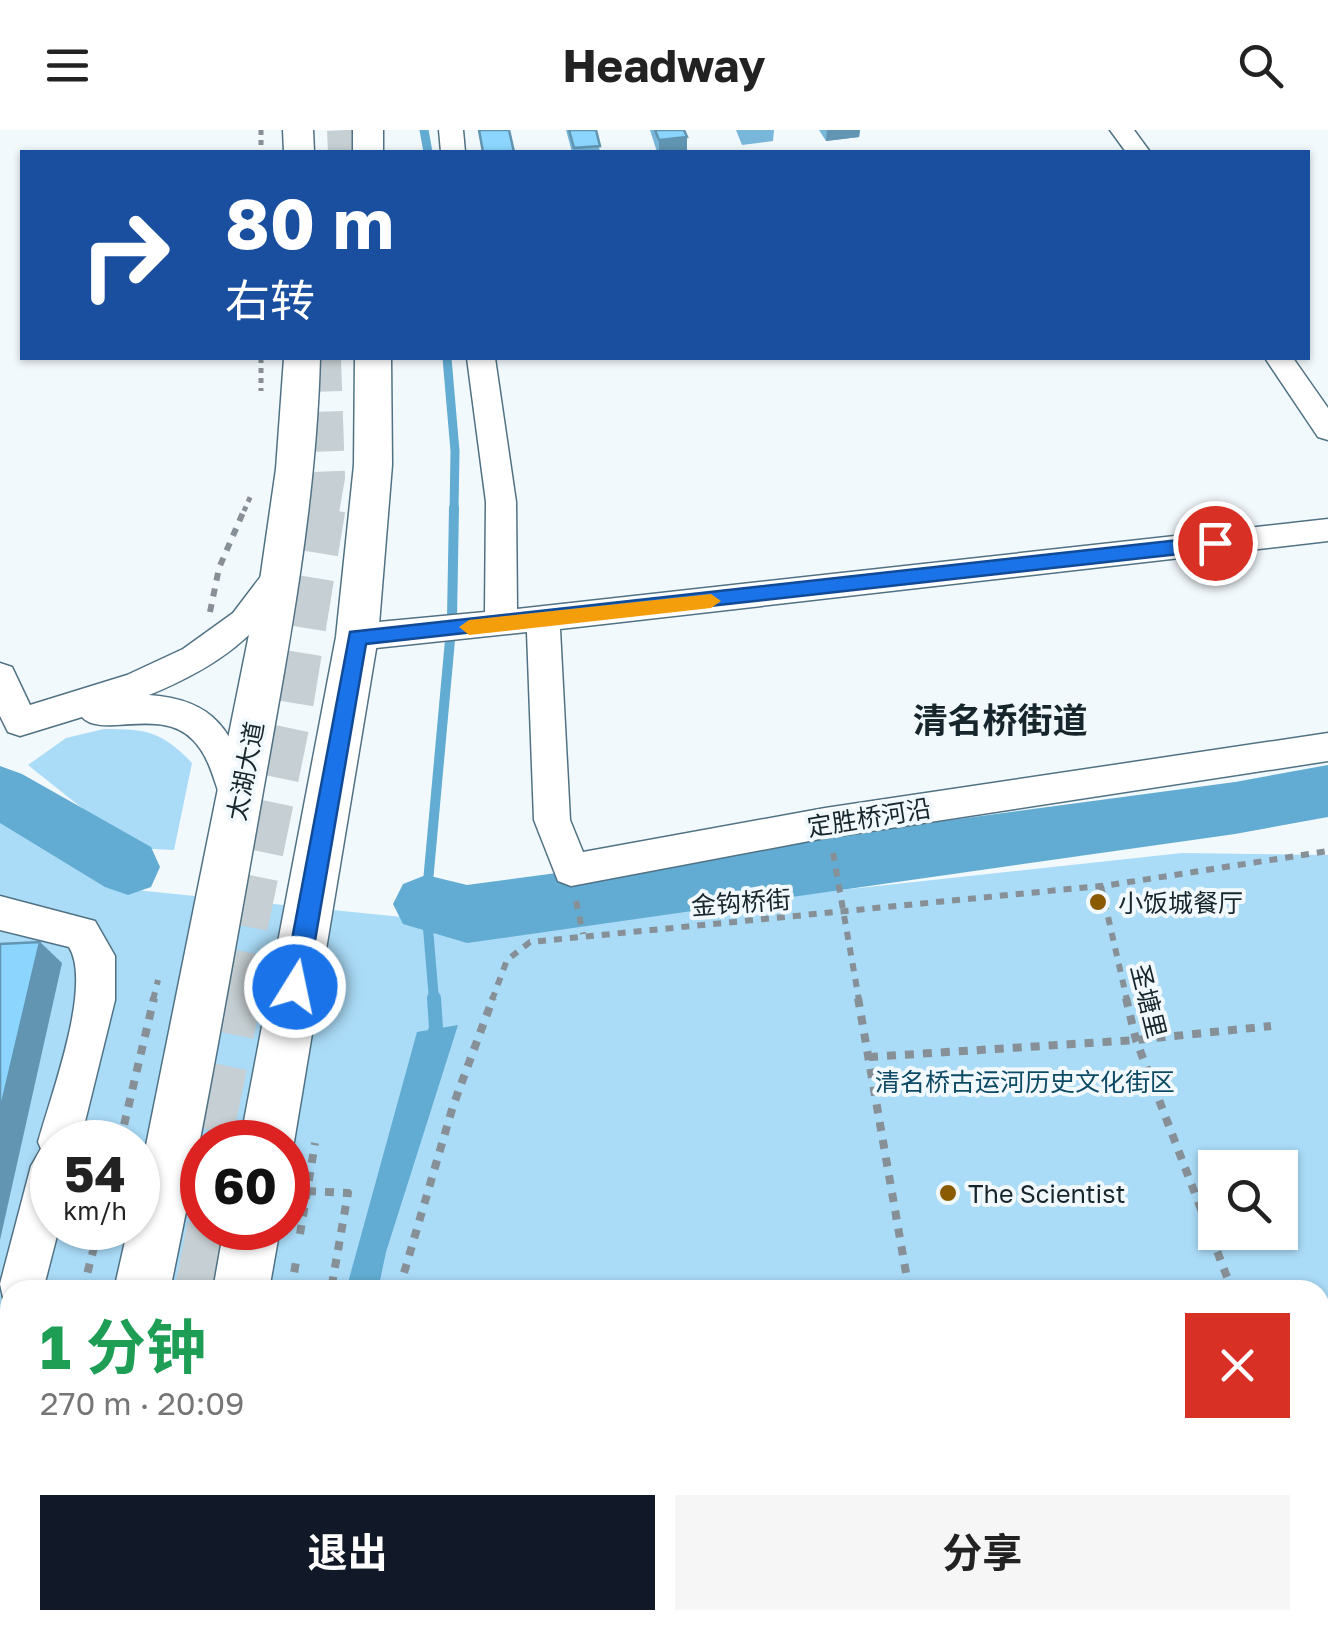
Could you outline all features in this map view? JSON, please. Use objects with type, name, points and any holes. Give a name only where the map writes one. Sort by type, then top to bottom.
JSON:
[{"type":"main road","name":"太湖大道","points":[[144,1280],[283,569],[301,428],[302,360]]},
{"type":"main road","points":[[272,1120],[357,637],[374,466],[373,360]]},
{"type":"main road","points":[[243,1280],[248,1250]]},
{"type":"street","points":[[481,360],[501,502],[491,624]]},
{"type":"street","points":[[1280,360],[1328,430]]},
{"type":"street","points":[[357,637],[424,633],[1328,530]]},
{"type":"street","points":[[10,722],[162,677],[213,650],[248,619],[283,569]]},
{"type":"street","name":"定胜桥河沿","points":[[543,618],[552,820],[571,870],[825,824],[1328,748]]},
{"type":"street","points":[[0,676],[10,722]]},
{"type":"street","points":[[10,722],[120,708],[172,709],[194,721],[214,740],[239,801]]},
{"type":"street","points":[[0,913],[82,933],[96,956],[95,1000],[64,1120]]},
{"type":"street","points":[[24,1280],[31,1250]]},
{"type":"path","name":"金钩桥街","points":[[402,1280],[454,1106],[507,960],[530,942],[1100,886],[1328,851]]},
{"type":"path","points":[[840,886],[907,1280]]},
{"type":"path","name":"圣塘里","points":[[1100,886],[1136,1040],[1228,1280]]},
{"type":"path","points":[[870,1058],[1136,1040],[1271,1026]]},
{"type":"path","points":[[310,1192],[348,1193],[334,1280]]},
{"type":"path","points":[[86,1280],[93,1250]]},
{"type":"green space","points":[[104,729],[152,734],[171,744],[192,763],[174,850],[132,848],[28,765],[66,738]]},
{"type":"green space","name":"清名桥古运河历史文化街区","points":[[0,816],[116,888],[500,927],[1182,853],[1328,855],[1328,1280],[0,1280]]},
{"type":"shaded area","points":[[458,1025],[380,1280],[349,1280],[417,1032]]},
{"type":"building","points":[[479,130],[509,130],[514,150],[483,150]]},
{"type":"building","points":[[569,130],[596,130],[600,146],[574,148]]},
{"type":"building","points":[[655,130],[684,130],[687,137],[659,140]]},
{"type":"building","points":[[40,942],[0,1112],[0,944]]},
{"type":"waterway","points":[[424,130],[428,150]]},
{"type":"waterway","points":[[447,360],[455,451],[454,511]]},
{"type":"waterway","points":[[434,1000],[426,904],[452,618],[454,508]]},
{"type":"waterway","points":[[426,904],[467,914],[1235,808],[1328,791]]},
{"type":"waterway","points":[[0,792],[128,867]]},
{"type":"waterway","points":[[432,1041],[436,1028],[434,998]]},
{"type":"tunnel","points":[[347,130],[348,150]]},
{"type":"tunnel","points":[[319,511],[325,477],[321,360]]},
{"type":"tunnel","points":[[227,1000],[286,715],[320,508]]},
{"type":"tunnel","points":[[203,1120],[228,998]]},
{"type":"tunnel","points":[[210,1280],[216,1250]]},
{"type":"slow traffic","points":[[469,627],[711,601]]},
{"type":"place","name":"小饭城餐厅","points":[[1098,902]]},
{"type":"place","name":"The Scientist","points":[[948,1193]]},
{"type":"district","name":"清名桥街道","points":[[1000,720]]},
{"type":"route","points":[[295,987],[357,637],[398,636],[1215,543]]}]
